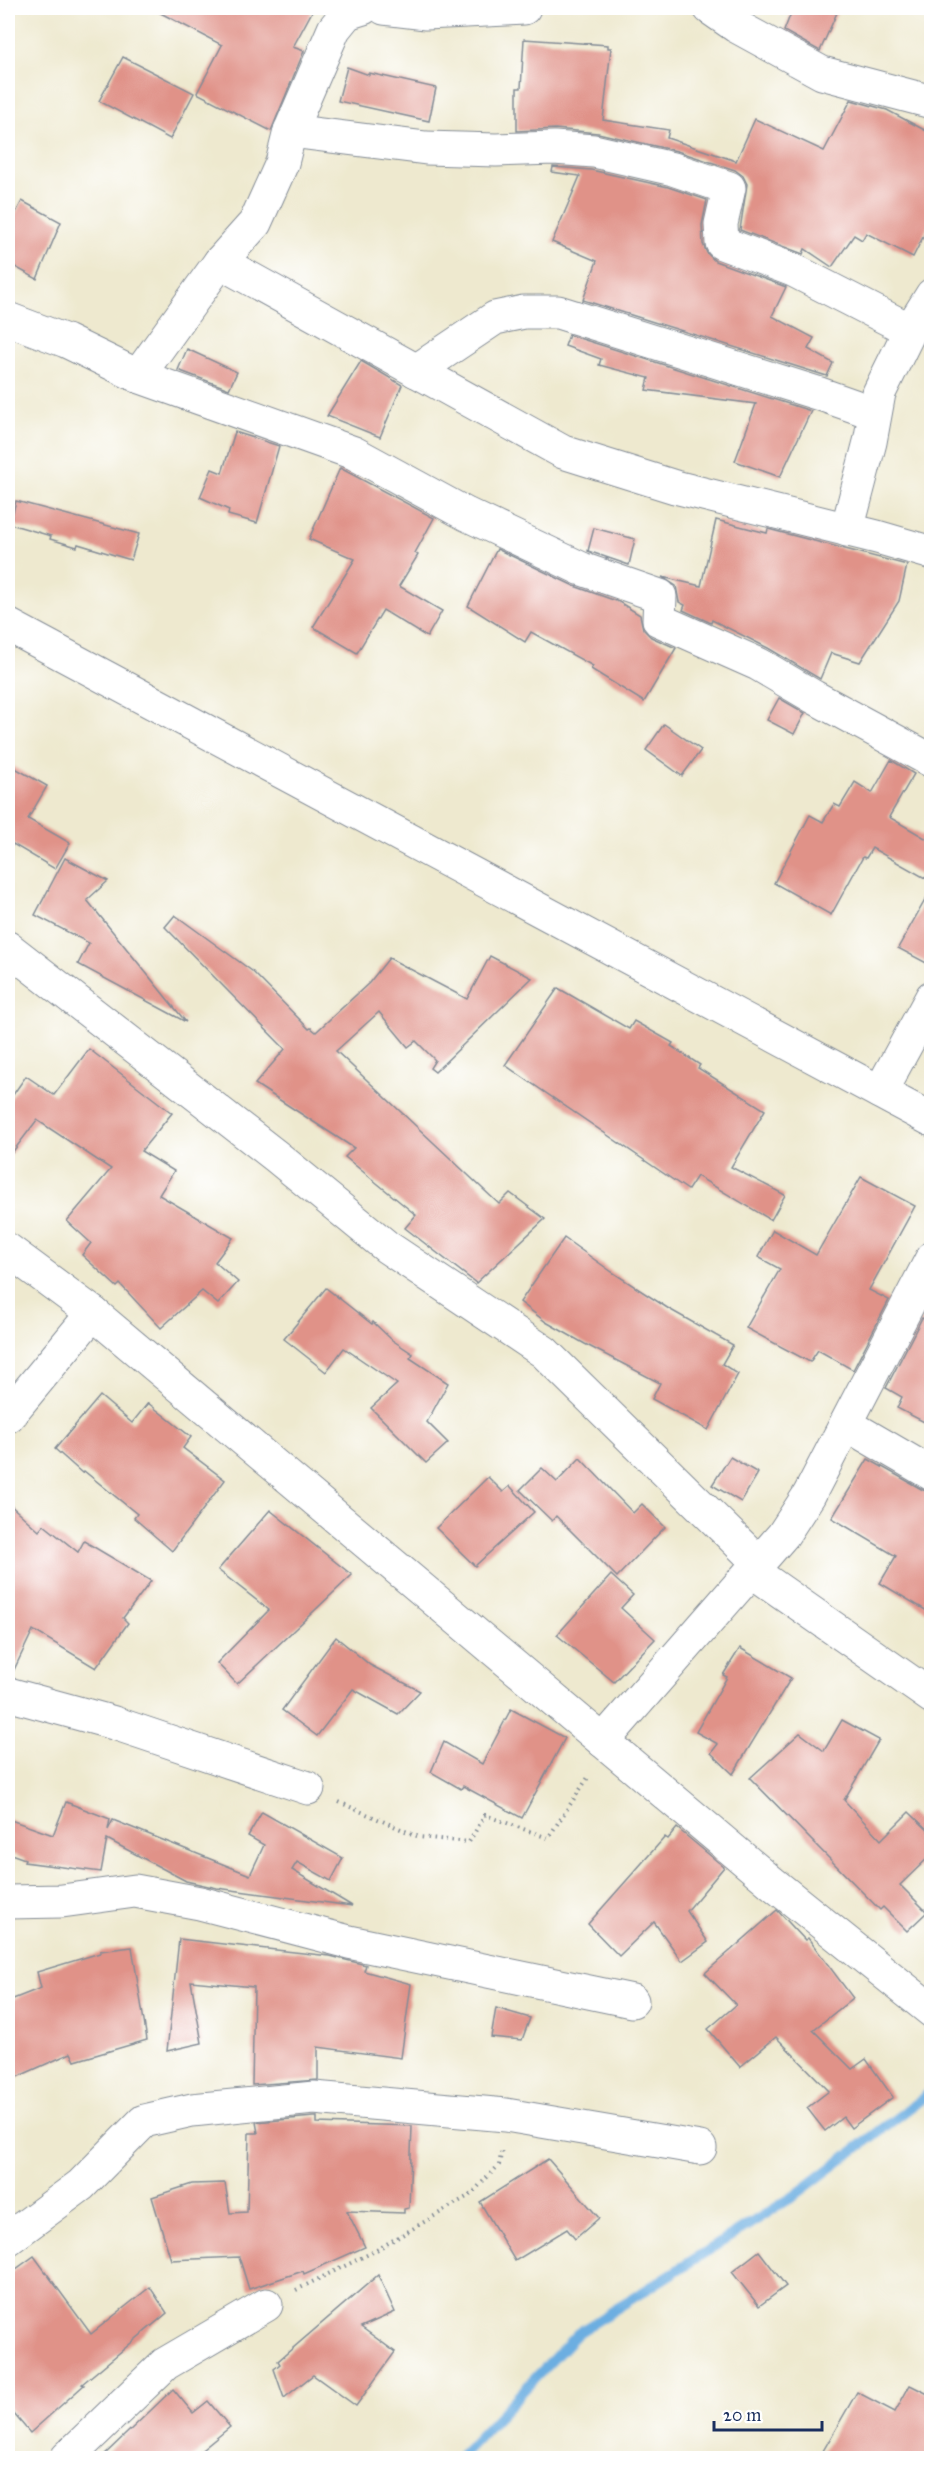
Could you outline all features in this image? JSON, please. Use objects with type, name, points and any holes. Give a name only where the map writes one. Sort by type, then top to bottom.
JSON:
[{"type":"street","points":[[138,376],[220,261],[255,223],[282,163],[290,130],[334,29],[347,14],[363,8]]},
{"type":"street","points":[[384,8],[426,13],[525,8]]},
{"type":"street","points":[[710,8],[736,26],[822,73],[932,102]]},
{"type":"street","points":[[290,130],[426,148],[496,150],[554,148],[594,151],[673,169],[729,188],[721,224],[722,243],[793,270],[910,330]]},
{"type":"street","points":[[220,261],[563,452],[675,487],[932,553]]},
{"type":"street","points":[[846,530],[870,441],[879,393],[910,330],[932,295]]},
{"type":"street","points":[[416,371],[495,318],[524,312],[558,312],[874,413]]},
{"type":"street","points":[[8,319],[66,341],[138,376],[354,453],[466,514],[582,569],[660,596],[659,620],[758,664],[932,761]]},
{"type":"street","points":[[8,625],[932,1120]]},
{"type":"street","points":[[10,955],[277,1157],[387,1247],[544,1352],[756,1567],[932,1697]]},
{"type":"street","points":[[880,1092],[932,997]]},
{"type":"street","points":[[8,1250],[93,1313],[771,1882],[932,2011]]},
{"type":"street","points":[[606,1744],[783,1534],[809,1495],[932,1258]]},
{"type":"street","points":[[8,1416],[93,1313]]},
{"type":"street","points":[[846,1424],[932,1474]]},
{"type":"street","points":[[8,1694],[114,1723],[308,1788]]},
{"type":"street","points":[[8,1902],[62,1901],[135,1891],[200,1903],[349,1942],[632,2001]]},
{"type":"street","points":[[8,2239],[81,2185],[144,2121],[192,2110],[314,2098],[506,2115],[700,2148]]},
{"type":"street","points":[[68,2458],[165,2364],[266,2305]]},
{"type":"path","points":[[308,1788],[419,1837],[469,1842],[485,1815],[548,1838],[606,1744]]},
{"type":"path","points":[[266,2305],[373,2252],[470,2195],[499,2165],[506,2115]]},
{"type":"building","points":[[151,8],[314,8],[293,47],[304,51],[271,131],[197,93],[222,45]]},
{"type":"building","points":[[793,8],[839,8],[820,51],[784,31]]},
{"type":"building","points":[[524,39],[608,45],[608,48],[611,48],[603,120],[669,130],[667,138],[736,161],[755,119],[824,151],[851,100],[887,110],[932,134],[932,219],[913,257],[866,233],[862,240],[854,235],[832,267],[805,249],[803,254],[740,230],[747,184],[743,176],[735,170],[677,151],[598,133],[555,129],[517,131],[517,88],[521,88]]},
{"type":"building","points":[[123,57],[194,93],[170,139],[99,101]]},
{"type":"building","points":[[347,67],[369,75],[369,73],[436,88],[429,121],[338,101]]},
{"type":"building","points":[[553,167],[591,170],[668,187],[707,200],[702,225],[703,244],[707,253],[715,261],[786,287],[772,316],[814,338],[808,349],[833,363],[827,376],[583,300],[597,261],[552,242],[580,176],[552,172]]},
{"type":"building","points":[[22,201],[61,222],[37,279],[8,263],[8,228]]},
{"type":"building","points":[[569,335],[811,411],[780,477],[735,461],[756,404],[646,390],[649,378],[599,365],[601,359],[565,346]]},
{"type":"building","points":[[187,349],[237,372],[229,389],[178,370]]},
{"type":"building","points":[[361,361],[402,385],[380,437],[327,416]]},
{"type":"building","points":[[235,432],[279,446],[257,523],[228,515],[229,510],[200,497],[212,469],[222,473]]},
{"type":"building","points":[[340,468],[434,518],[415,553],[418,555],[399,586],[442,611],[427,637],[383,610],[357,653],[313,627],[355,559],[309,539]]},
{"type":"building","points":[[16,501],[139,534],[131,560],[78,544],[77,547],[50,539],[51,536],[10,524]]},
{"type":"building","points":[[716,520],[767,533],[768,529],[907,565],[899,601],[860,662],[831,653],[820,679],[768,648],[712,620],[711,623],[683,610],[685,605],[679,602],[676,586],[662,577],[701,586]]},
{"type":"building","points":[[594,528],[635,539],[629,565],[588,551]]},
{"type":"building","points":[[497,549],[574,586],[619,602],[640,615],[643,629],[651,637],[676,648],[644,702],[591,669],[593,666],[531,632],[525,642],[468,606]]},
{"type":"building","points":[[779,698],[805,713],[794,734],[767,720]]},
{"type":"building","points":[[664,724],[701,750],[682,776],[646,750]]},
{"type":"building","points":[[891,760],[914,774],[889,817],[932,842],[932,882],[872,848],[866,858],[863,857],[831,915],[774,883],[810,815],[823,822],[834,804],[840,807],[855,782],[872,793]]},
{"type":"building","points":[[8,764],[47,786],[28,819],[70,843],[55,869],[13,844],[8,854]]},
{"type":"building","points":[[65,858],[108,881],[87,900],[186,1022],[78,964],[89,943],[35,915]]},
{"type":"building","points":[[932,888],[932,966],[898,948]]},
{"type":"building","points":[[175,915],[252,971],[309,1029],[316,1032],[369,983],[389,958],[467,999],[490,956],[532,978],[435,1072],[430,1068],[435,1060],[416,1041],[408,1047],[379,1012],[336,1051],[499,1204],[510,1193],[545,1219],[476,1283],[405,1228],[416,1215],[345,1157],[354,1148],[255,1084],[285,1049],[165,927]]},
{"type":"building","points":[[558,988],[629,1029],[634,1021],[673,1043],[671,1046],[700,1065],[698,1068],[765,1110],[731,1167],[785,1195],[771,1220],[697,1176],[688,1190],[505,1065]]},
{"type":"building","points":[[89,1049],[172,1113],[141,1151],[174,1171],[159,1195],[233,1238],[215,1262],[238,1282],[218,1304],[202,1291],[161,1328],[120,1284],[117,1287],[82,1255],[91,1243],[67,1221],[111,1169],[37,1120],[8,1158],[8,1102],[26,1076],[54,1095]]},
{"type":"building","points":[[861,1177],[915,1206],[869,1290],[889,1300],[853,1370],[818,1350],[810,1362],[746,1328],[780,1269],[758,1257],[773,1230],[816,1255]]},
{"type":"building","points":[[564,1238],[669,1309],[733,1345],[722,1364],[738,1374],[708,1430],[652,1399],[660,1383],[546,1322],[520,1302]]},
{"type":"building","points":[[326,1288],[413,1354],[410,1358],[448,1383],[427,1422],[448,1443],[426,1463],[371,1408],[397,1384],[344,1348],[326,1372],[284,1339]]},
{"type":"building","points":[[922,1318],[932,1324],[932,1426],[897,1408],[902,1397],[886,1388]]},
{"type":"building","points":[[100,1396],[132,1423],[148,1403],[191,1437],[183,1448],[225,1480],[172,1551],[134,1518],[137,1514],[84,1471],[82,1473],[55,1449]]},
{"type":"building","points":[[730,1457],[758,1473],[741,1502],[712,1485]]},
{"type":"building","points":[[580,1458],[633,1513],[642,1504],[665,1527],[617,1577],[556,1516],[552,1521],[520,1490],[542,1468],[557,1482]]},
{"type":"building","points":[[868,1459],[932,1493],[932,1614],[880,1583],[896,1556],[832,1518]]},
{"type":"building","points":[[488,1477],[503,1492],[510,1486],[534,1512],[475,1566],[436,1528]]},
{"type":"building","points":[[8,1503],[39,1531],[44,1525],[78,1552],[84,1541],[151,1581],[123,1618],[128,1623],[96,1668],[33,1630],[11,1676],[8,1676]]},
{"type":"building","points":[[270,1510],[352,1575],[237,1684],[217,1663],[269,1610],[218,1570]]},
{"type":"building","points":[[611,1575],[633,1595],[621,1608],[655,1639],[614,1682],[557,1635]]},
{"type":"building","points":[[336,1637],[370,1665],[420,1691],[398,1714],[353,1689],[317,1736],[282,1710]]},
{"type":"building","points":[[740,1648],[791,1678],[733,1774],[711,1753],[718,1744],[696,1732],[727,1677],[723,1675]]},
{"type":"building","points":[[511,1709],[565,1738],[522,1818],[463,1786],[461,1789],[431,1772],[444,1742],[482,1764]]},
{"type":"building","points":[[842,1720],[879,1740],[844,1800],[881,1840],[909,1812],[932,1834],[932,1854],[900,1885],[927,1912],[907,1931],[883,1907],[880,1910],[750,1778],[800,1733],[824,1751]]},
{"type":"building","points":[[66,1802],[110,1819],[108,1830],[113,1820],[250,1875],[264,1845],[248,1836],[262,1812],[343,1858],[331,1881],[297,1862],[292,1870],[352,1906],[217,1888],[186,1881],[107,1839],[101,1872],[24,1862],[25,1859],[8,1853],[8,1819],[53,1835]]},
{"type":"building","points":[[677,1828],[724,1867],[687,1911],[708,1942],[682,1961],[654,1922],[619,1956],[588,1924],[665,1837],[668,1839]]},
{"type":"building","points":[[777,1910],[805,1940],[808,1938],[853,1998],[813,2030],[852,2069],[866,2059],[893,2097],[851,2128],[843,2117],[825,2131],[807,2108],[829,2091],[776,2037],[740,2067],[708,2029],[736,2005],[705,1973]]},
{"type":"building","points":[[179,1939],[330,1956],[366,1965],[364,1971],[411,1984],[401,2058],[318,2047],[318,2080],[252,2085],[254,1987],[191,1981],[202,2043],[167,2051]]},
{"type":"building","points":[[132,1947],[147,2040],[75,2061],[71,2053],[8,2081],[8,2001],[41,1988],[37,1972],[100,1953],[100,1951]]},
{"type":"building","points":[[496,2008],[530,2018],[522,2040],[491,2037]]},
{"type":"building","points":[[317,2117],[317,2123],[412,2126],[409,2208],[404,2209],[404,2213],[347,2211],[365,2247],[304,2274],[303,2271],[249,2289],[239,2257],[171,2260],[152,2197],[192,2184],[225,2183],[230,2213],[247,2212],[249,2133],[258,2133],[256,2122]]},
{"type":"building","points":[[548,2159],[599,2218],[575,2239],[567,2229],[515,2261],[480,2202]]},
{"type":"building","points":[[759,2251],[786,2286],[759,2306],[732,2272]]},
{"type":"building","points":[[34,2256],[91,2334],[150,2287],[167,2313],[82,2384],[84,2385],[30,2433],[8,2407],[8,2275]]},
{"type":"building","points":[[378,2275],[395,2312],[361,2327],[395,2352],[356,2406],[313,2375],[284,2398],[274,2369],[280,2364],[278,2361]]},
{"type":"building","points":[[910,2385],[932,2396],[932,2458],[819,2458],[857,2392],[895,2412]]},
{"type":"building","points":[[173,2389],[193,2413],[208,2401],[230,2427],[192,2458],[101,2458]]},
{"type":"waterway","points":[[459,2458],[578,2333],[794,2196],[932,2091]]}]
